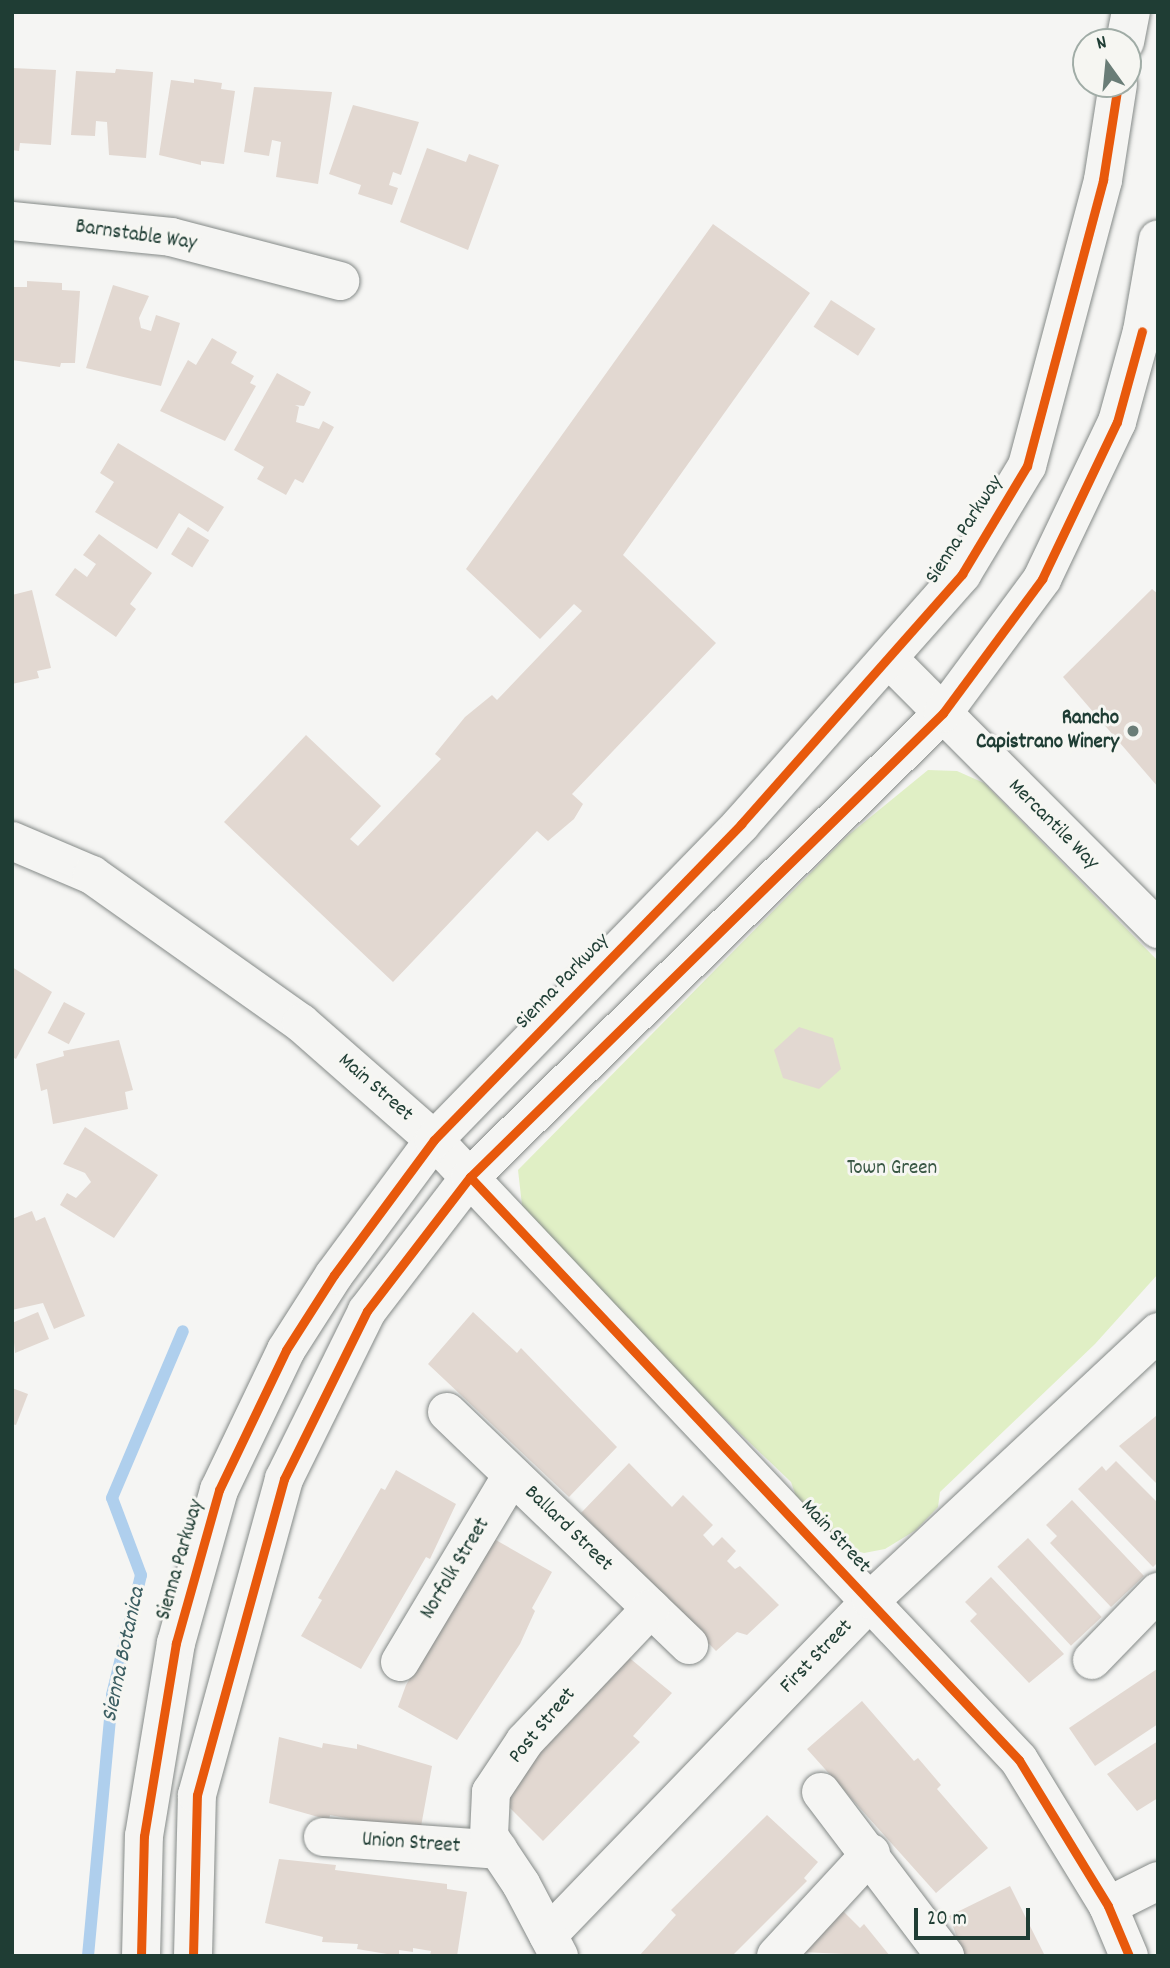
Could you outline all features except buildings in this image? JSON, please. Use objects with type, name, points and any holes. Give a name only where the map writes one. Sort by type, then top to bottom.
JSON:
[{"type":"street","name":"Sienna Parkway","points":[[141,1956],[144,1836],[176,1643],[219,1490],[286,1350],[334,1275],[434,1140],[741,824],[890,660],[962,574],[1027,466],[1103,180],[1116,98]]},
{"type":"street","name":"Barnstable Way","points":[[12,221],[171,237],[340,281]]},
{"type":"street","points":[[193,1956],[197,1795],[284,1479],[367,1311],[470,1177],[943,713],[1042,579],[1117,422],[1142,331],[1158,239]]},
{"type":"street","name":"Mercantile Way","points":[[890,660],[1158,929]]},
{"type":"street","name":"Main Street","points":[[12,841],[92,875],[302,1023],[434,1140],[871,1600],[1019,1760],[1108,1906],[1129,1956]]},
{"type":"street","name":"First Street","points":[[553,1945],[871,1600],[1158,1332]]},
{"type":"street","name":"Ballard Street","points":[[447,1412],[689,1645]]},
{"type":"street","name":"Norfolk Street","points":[[400,1662],[512,1475]]},
{"type":"street","name":"Post Street","points":[[553,1945],[489,1836],[491,1792],[525,1741],[651,1608]]},
{"type":"street","points":[[1093,1660],[1152,1610]]},
{"type":"street","points":[[821,1792],[871,1853],[945,1956]]},
{"type":"street","name":"Union Street","points":[[323,1837],[499,1850]]},
{"type":"street","points":[[776,1956],[871,1853]]},
{"type":"street","points":[[1108,1906],[1158,1881]]},
{"type":"green space","name":"Town Green","points":[[928,770],[957,771],[984,783],[1158,961],[1158,1274],[1095,1344],[940,1492],[938,1507],[916,1530],[885,1549],[864,1553],[842,1547],[800,1508],[791,1482],[561,1262],[523,1214],[518,1170],[846,837]]},
{"type":"waterway","name":"Sienna Botanica","points":[[88,1956],[112,1695],[141,1575],[112,1498],[183,1331]]},
{"type":"cycle path","points":[[141,1956],[144,1836],[176,1643],[219,1490],[286,1350],[334,1275],[434,1140],[741,824],[962,574],[1027,466],[1103,180],[1116,98]]},
{"type":"cycle path","points":[[193,1956],[197,1795],[284,1479],[367,1311],[470,1177],[943,713],[1042,579],[1117,422],[1142,331]]},
{"type":"cycle path","points":[[470,1177],[1019,1760],[1108,1906],[1129,1956]]},
{"type":"place","name":"Rancho Capistrano Winery","points":[[1133,731]]}]
